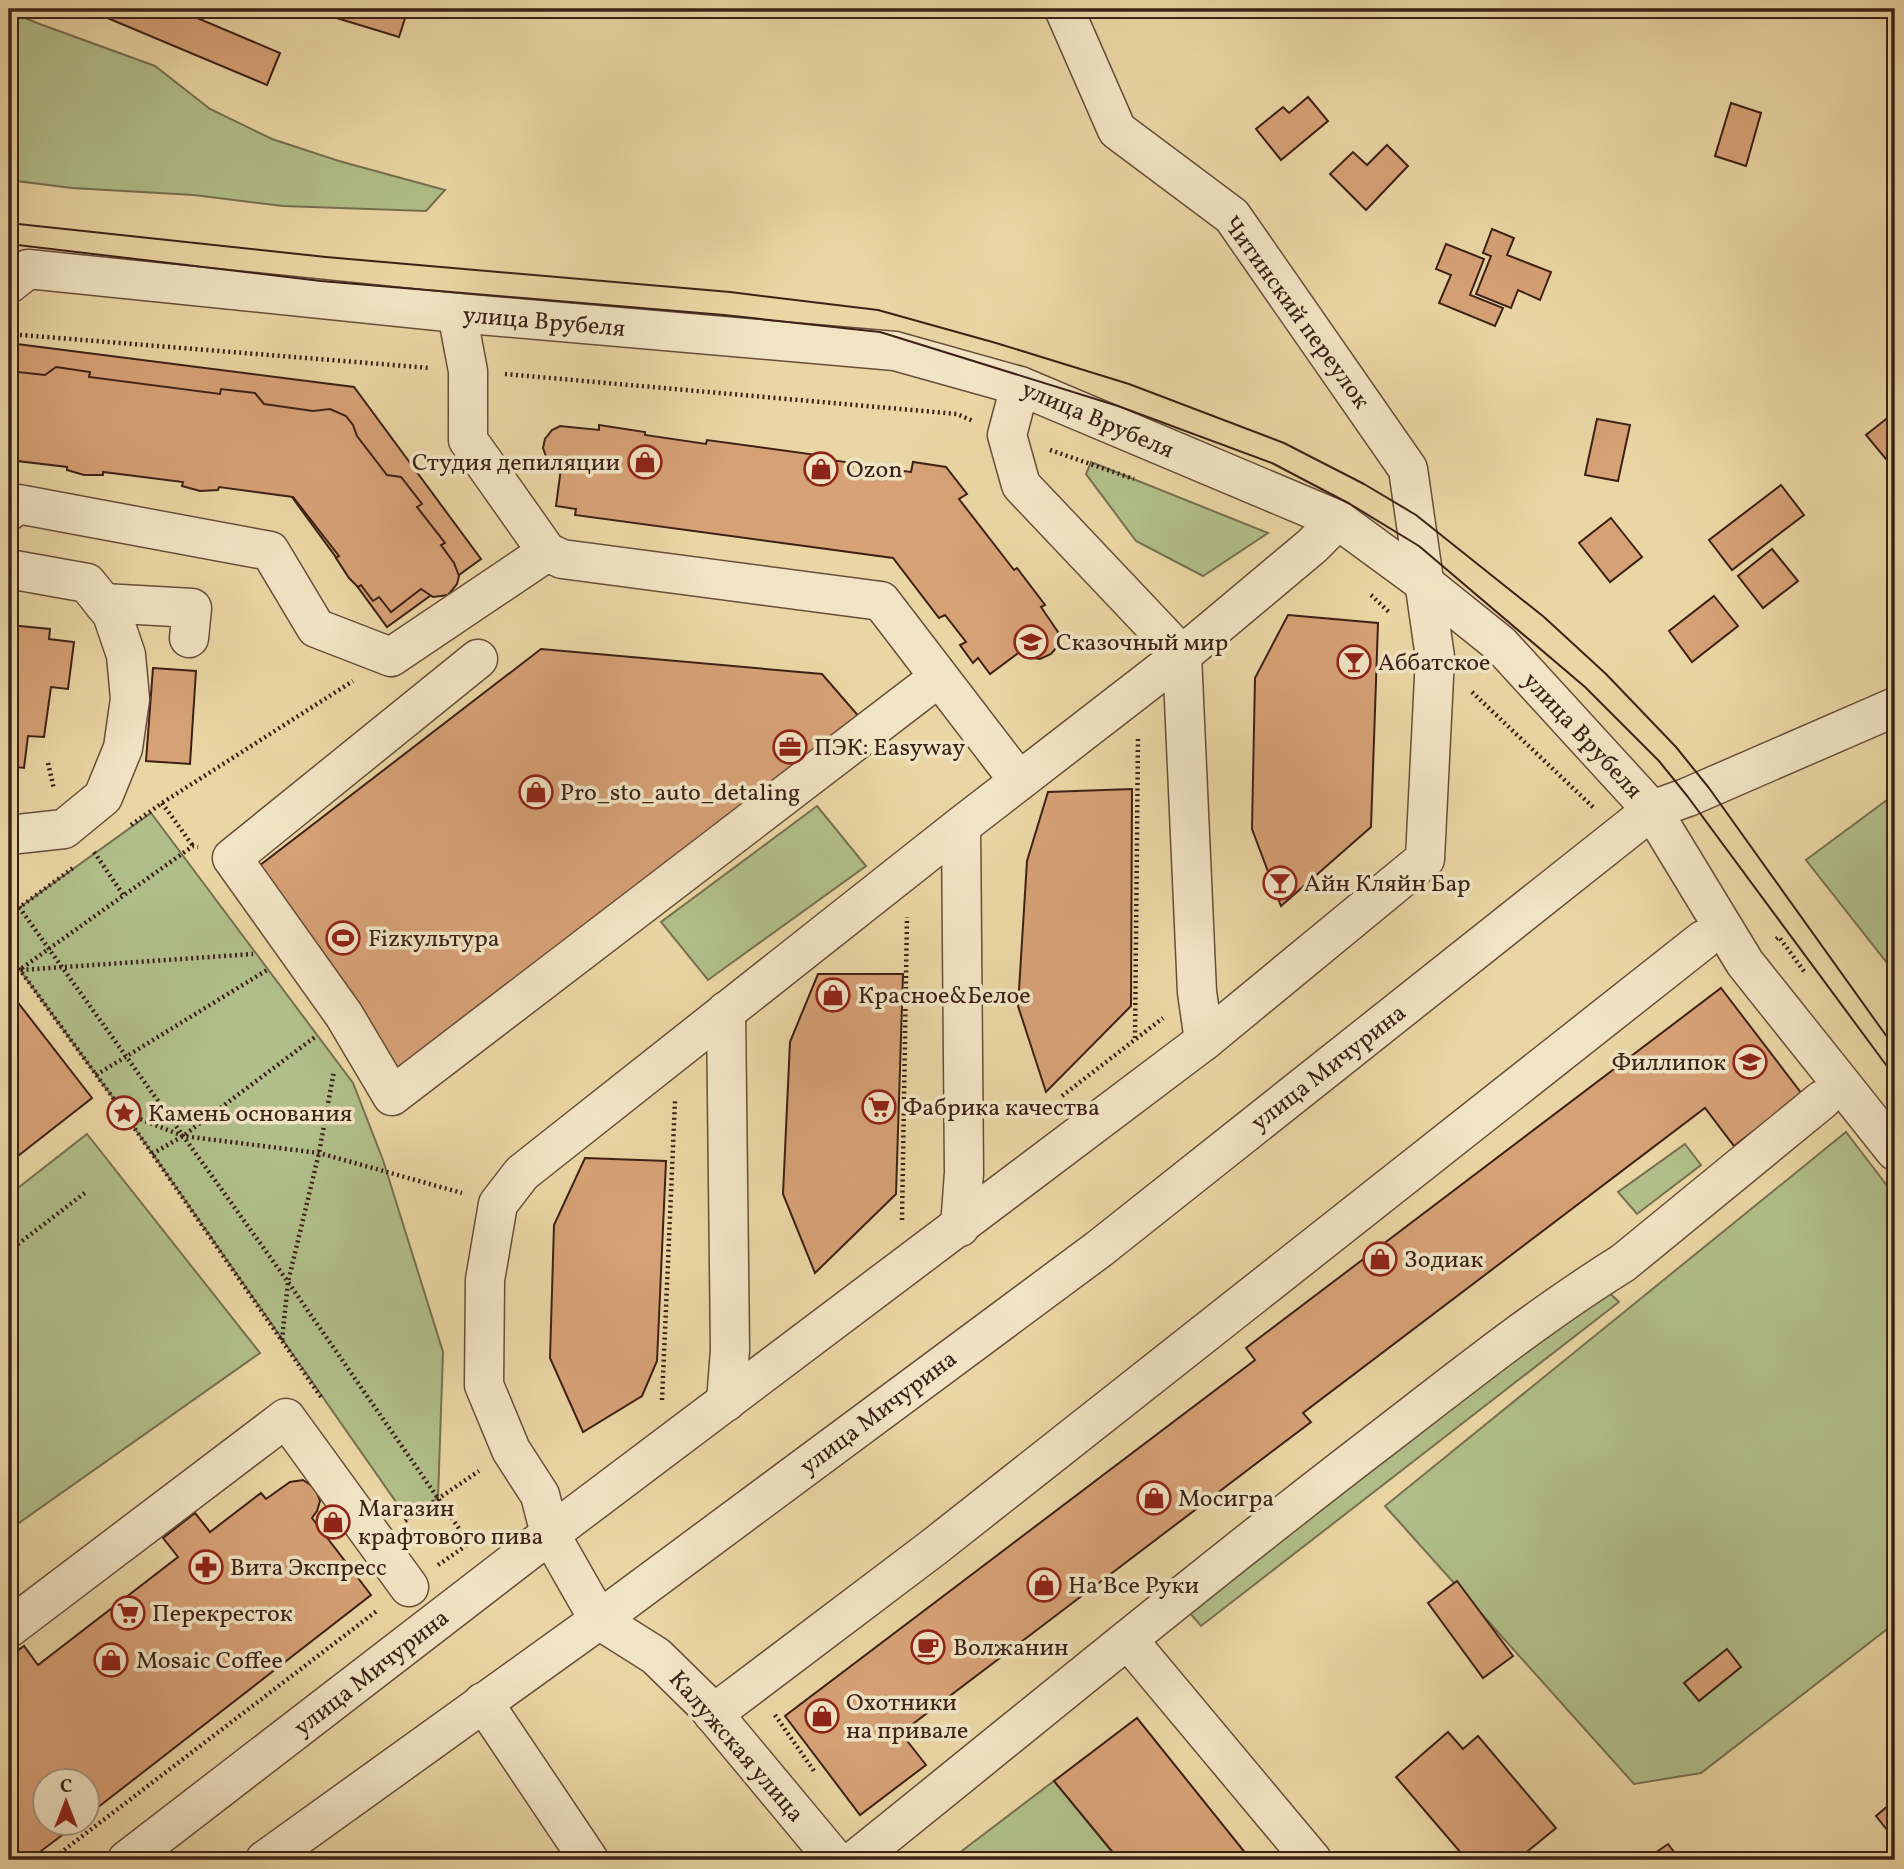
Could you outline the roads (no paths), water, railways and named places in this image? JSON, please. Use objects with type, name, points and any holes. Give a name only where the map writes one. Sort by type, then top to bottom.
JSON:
[{"type":"street","name":"Читинский переулок","points":[[1063,9],[1117,130],[1232,216],[1408,469],[1435,657],[1425,859],[1204,1041]]},
{"type":"street","name":"улица Врубеля","points":[[9,284],[28,269],[457,313],[895,351],[1020,386],[1338,520],[1424,583],[1500,644],[1639,821],[1745,963],[1895,1151]]},
{"type":"street","points":[[457,313],[468,371],[468,440],[547,552],[562,559],[881,601],[1019,780]]},
{"type":"street","points":[[1020,386],[1007,435],[1021,485],[1182,655],[1197,992],[1204,1041]]},
{"type":"street","points":[[9,511],[18,504],[270,551],[316,628],[391,657],[547,552]]},
{"type":"street","points":[[599,1620],[550,1534],[540,1495],[511,1450],[484,1385],[485,1280],[498,1204],[523,1173],[961,825],[1182,655],[1312,546],[1338,520]]},
{"type":"street","points":[[9,569],[87,583],[112,614],[126,655],[130,699],[123,748],[103,797],[64,829],[9,835]]},
{"type":"street","points":[[103,603],[192,608],[189,638]]},
{"type":"street","points":[[478,659],[232,858],[344,1016],[392,1096],[938,678]]},
{"type":"street","name":"улица Мичурина","points":[[265,1860],[599,1620],[1099,1249],[1639,821],[1895,707]]},
{"type":"street","points":[[960,1227],[964,1173],[961,825]]},
{"type":"street","points":[[713,1714],[934,1547],[1703,940]]},
{"type":"street","points":[[726,1011],[730,1350],[726,1402]]},
{"type":"street","name":"улица Мичурина","points":[[127,1860],[550,1534],[1204,1041]]},
{"type":"street","points":[[844,1859],[1128,1640],[1282,1515],[1485,1360],[1588,1285],[1623,1263],[1822,1100]]},
{"type":"street","points":[[9,1628],[286,1418],[409,1587]]},
{"type":"street","name":"Калужская улица","points":[[599,1620],[656,1656],[713,1714],[844,1859]]},
{"type":"street","points":[[1128,1640],[1312,1860]]},
{"type":"street","points":[[483,1702],[590,1860]]},
{"type":"tram line","points":[[9,223],[326,257],[730,292],[878,310],[1129,384],[1284,443],[1364,484],[1416,515],[1544,617],[1606,674],[1676,747],[1709,788],[1895,1048]]},
{"type":"tram line","points":[[9,244],[321,281],[724,315],[880,332],[1118,406],[1272,463],[1350,504],[1419,546],[1585,687],[1659,761],[1688,797],[1895,1077]]},
{"type":"place","name":"Студия депиляции","points":[[645,462]]},
{"type":"place","name":"Ozon","points":[[821,469]]},
{"type":"place","name":"Сказочный мир","points":[[1031,642]]},
{"type":"place","name":"Аббатское","points":[[1354,662]]},
{"type":"place","name":"ПЭК: Easyway","points":[[790,747]]},
{"type":"place","name":"Pro_sto_auto_detaling","points":[[536,792]]},
{"type":"place","name":"Айн Кляйн Бар","points":[[1280,883]]},
{"type":"place","name":"Fizкультура","points":[[343,938]]},
{"type":"place","name":"Красное&Белое","points":[[833,995]]},
{"type":"place","name":"Филлипок","points":[[1750,1062]]},
{"type":"place","name":"Фабрика качества","points":[[879,1107]]},
{"type":"place","name":"Камень основания","points":[[124,1113]]},
{"type":"place","name":"Зодиак","points":[[1380,1259]]},
{"type":"place","name":"Мосигра","points":[[1154,1498]]},
{"type":"place","name":"Магазин крафтового пива","points":[[333,1522]]},
{"type":"place","name":"Вита Экспресс","points":[[206,1567]]},
{"type":"place","name":"На Все Руки","points":[[1044,1585]]},
{"type":"place","name":"Перекресток","points":[[128,1613]]},
{"type":"place","name":"Волжанин","points":[[928,1647]]},
{"type":"place","name":"Mosaic Coffee","points":[[111,1660]]},
{"type":"place","name":"Охотники на привале","points":[[822,1716]]}]
